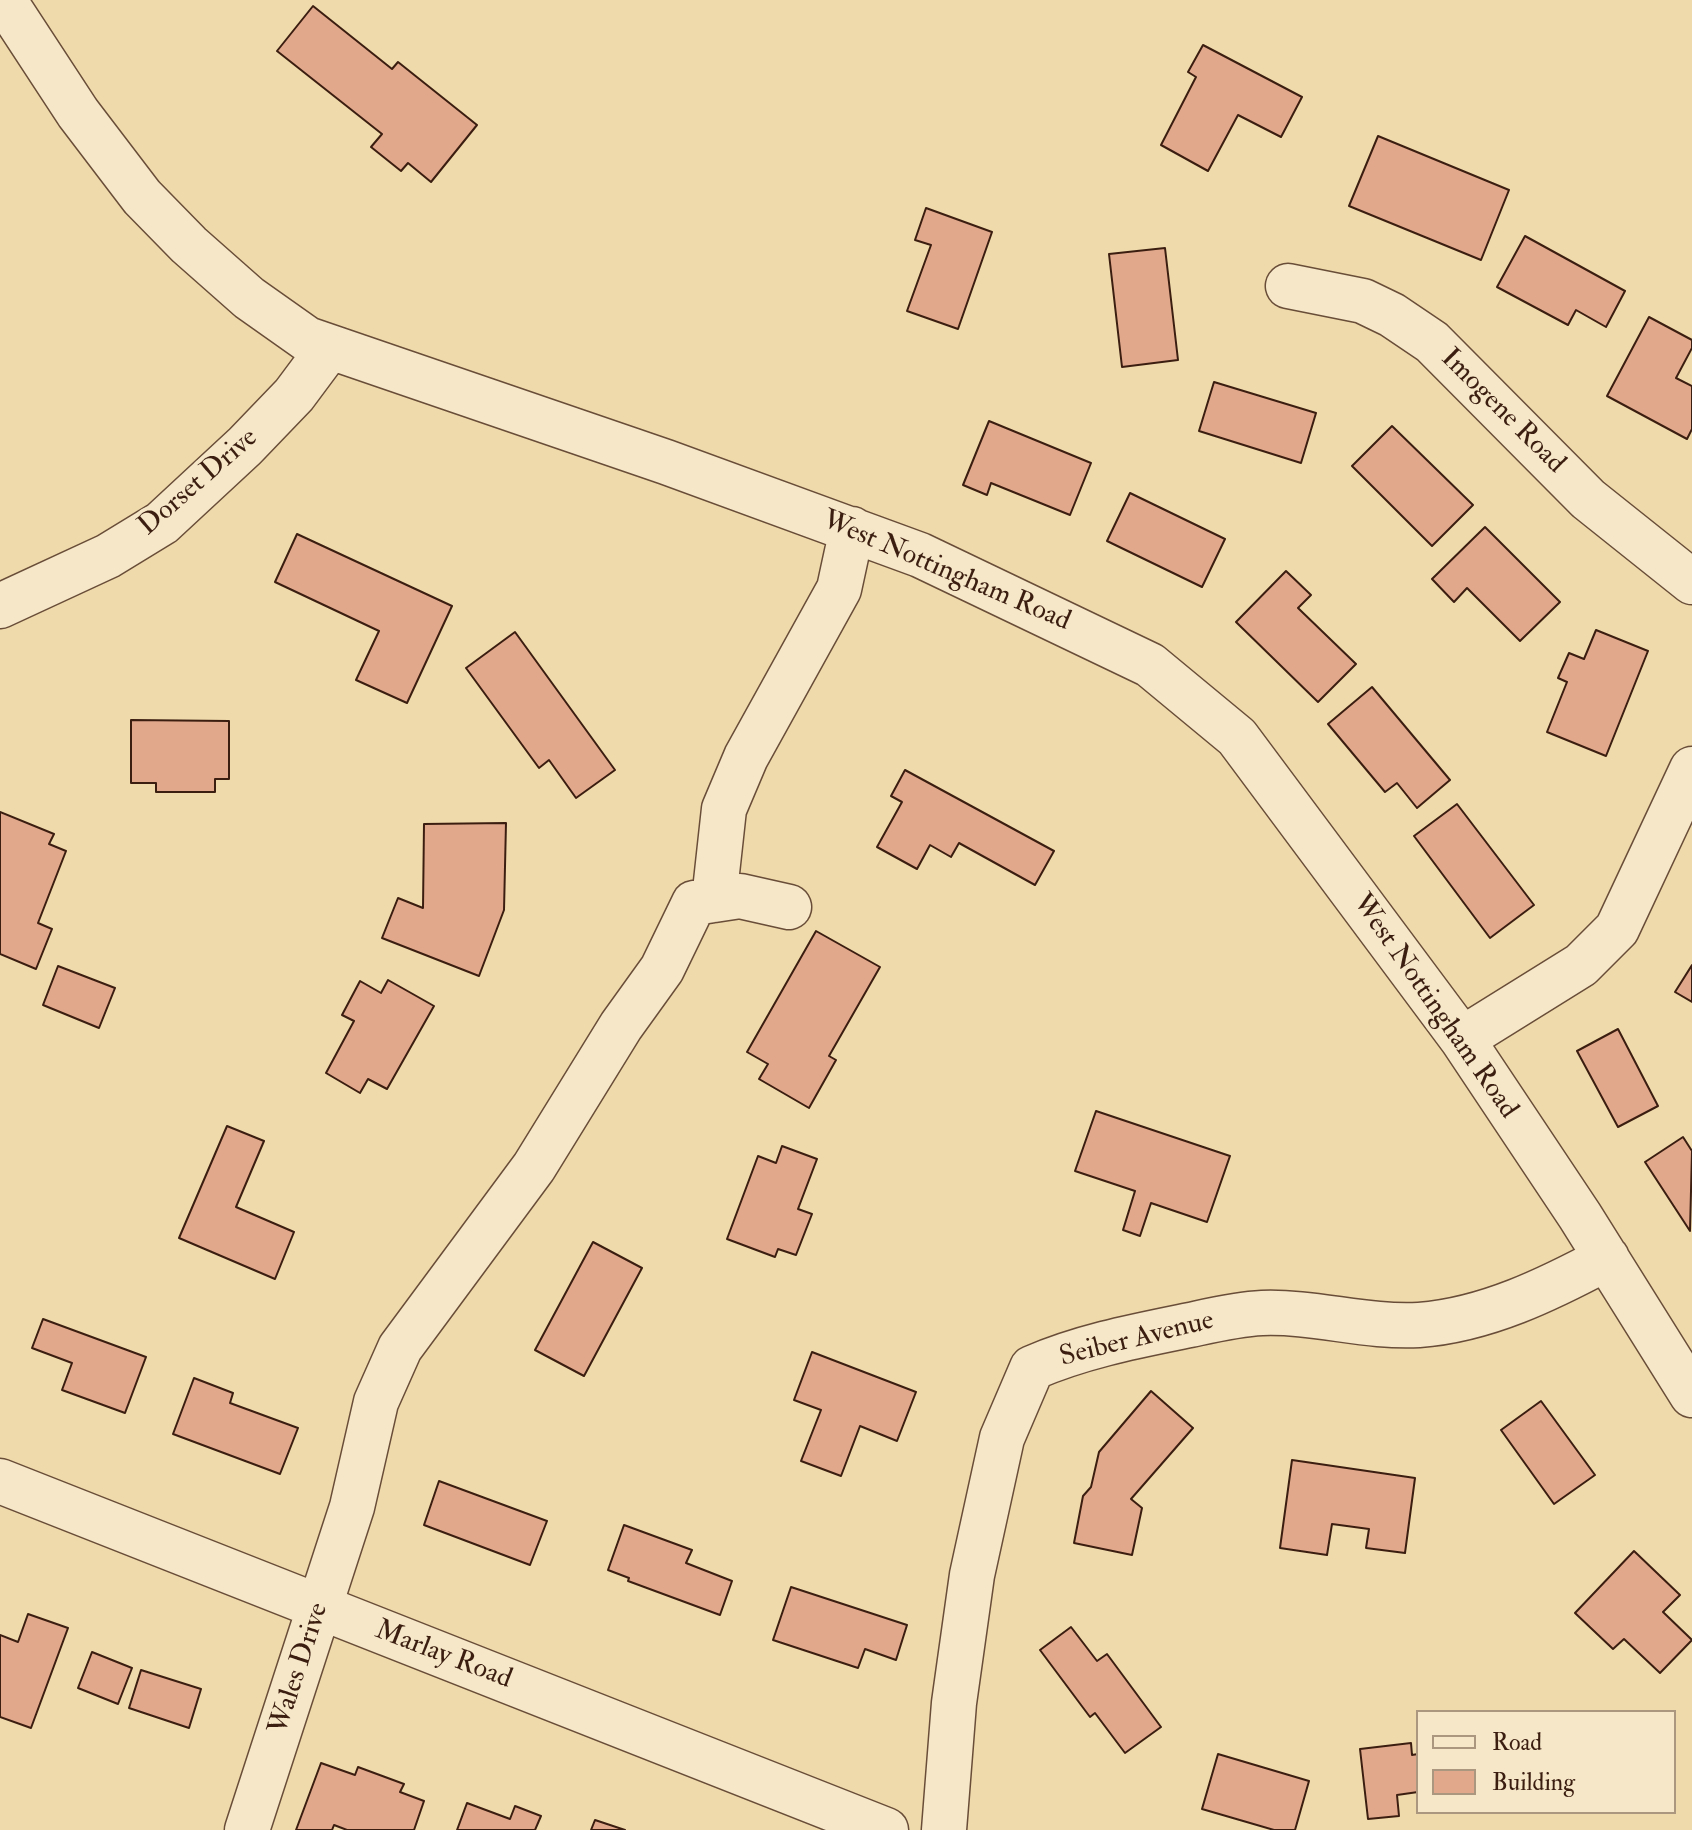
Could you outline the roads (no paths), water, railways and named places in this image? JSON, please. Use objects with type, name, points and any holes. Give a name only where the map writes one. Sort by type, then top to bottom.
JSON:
[{"type":"street","name":"West Nottingham Road","points":[[4,0],[78,113],[142,197],[189,245],[249,298],[307,339],[920,555],[1109,642],[1150,665],[1203,707],[1237,737],[1462,1039],[1607,1258],[1692,1395]]},
{"type":"street","name":"Imogene Road","points":[[1288,286],[1363,301],[1432,342],[1588,499],[1692,582]]},
{"type":"street","name":"Dorset Drive","points":[[0,606],[108,556],[162,523],[294,395],[329,348]]},
{"type":"street","points":[[789,907],[740,896],[714,900],[724,809],[746,757],[839,589],[852,529]]},
{"type":"street","points":[[1462,1039],[1581,965],[1617,929],[1692,769]]},
{"type":"street","name":"Wales Drive","points":[[247,1830],[352,1507],[376,1402],[400,1348],[534,1167],[621,1026],[662,969],[694,903],[714,900]]},
{"type":"street","name":"Seiber Avenue","points":[[944,1830],[954,1703],[972,1575],[1002,1438],[1032,1368],[1066,1353],[1139,1335],[1260,1313],[1309,1314],[1377,1325],[1436,1322],[1478,1314],[1543,1292],[1607,1258]]},
{"type":"street","name":"Marlay Road","points":[[0,1481],[886,1830]]}]
